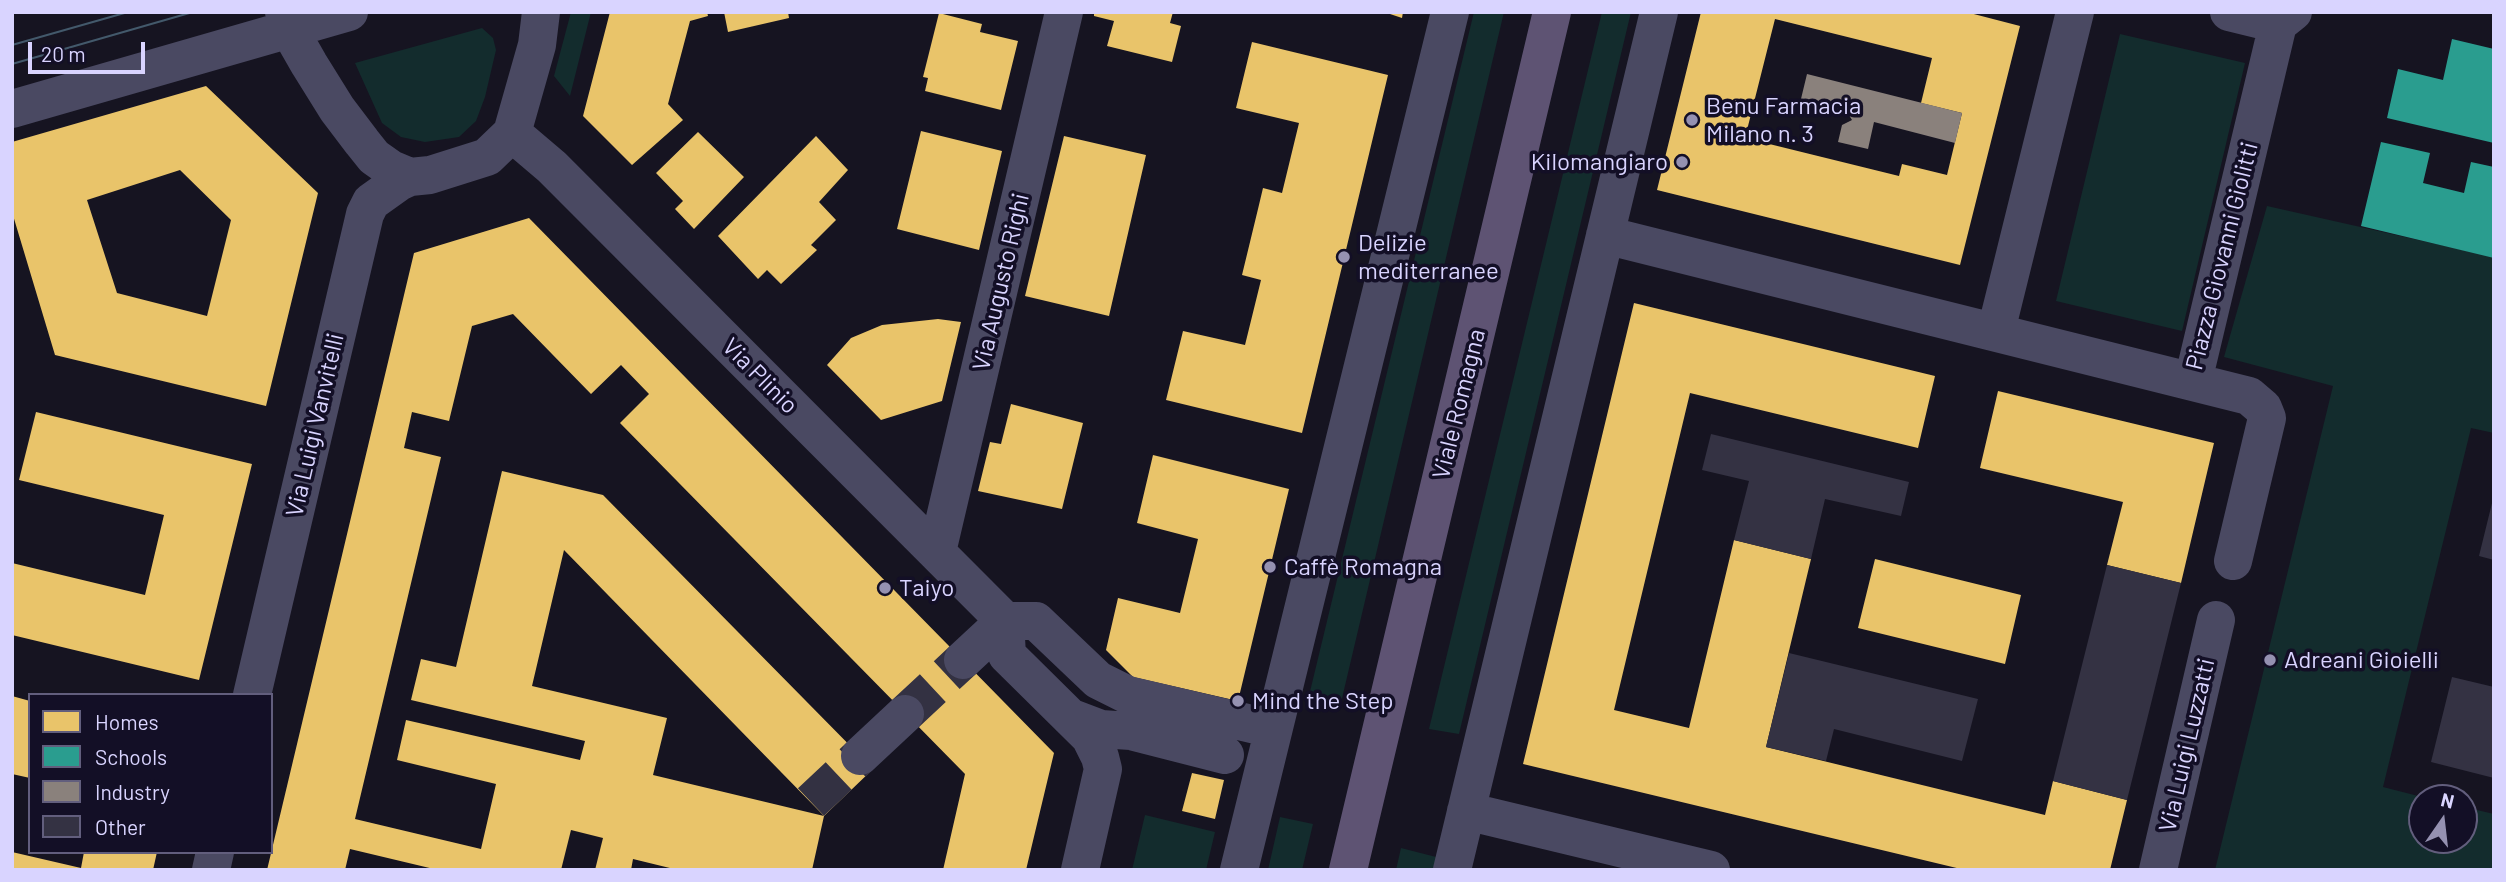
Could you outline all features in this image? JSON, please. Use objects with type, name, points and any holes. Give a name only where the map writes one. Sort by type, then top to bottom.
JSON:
[{"type":"main road","name":"Viale Romagna","points":[[1348,870],[1552,12]]},
{"type":"street","points":[[12,109],[286,21],[349,12]]},
{"type":"street","points":[[286,21],[337,109],[374,158],[410,177],[440,173],[487,157],[512,133],[537,45],[541,12]]},
{"type":"street","name":"Via Augusto Righi","points":[[937,552],[1064,12]]},
{"type":"street","points":[[1239,870],[1450,12]]},
{"type":"street","points":[[1452,870],[1659,12]]},
{"type":"street","points":[[1605,235],[1996,331],[2075,12]]},
{"type":"street","name":"Piazza Giovanni Giolitti","points":[[1996,331],[2193,381],[2286,18],[2229,12]]},
{"type":"street","name":"Via Plinio","points":[[512,133],[547,162],[1005,621]]},
{"type":"street","name":"Via Luigi Vanvitelli","points":[[252,693],[365,214],[371,202],[410,177]]},
{"type":"street","points":[[2193,381],[2249,396],[2263,408],[2267,418],[2232,561]]},
{"type":"street","name":"Via Luigi Luzzatti","points":[[2158,870],[2217,620]]},
{"type":"street","points":[[963,660],[1005,621],[1036,621],[1098,680],[1128,695],[1273,729]]},
{"type":"street","points":[[1005,621],[1007,655],[1090,737],[1103,769],[1080,870]]},
{"type":"street","points":[[1074,656],[1078,685],[1094,706],[1131,731]]},
{"type":"street","points":[[860,756],[905,714]]},
{"type":"street","points":[[1072,718],[1101,729],[1131,731],[1225,755]]},
{"type":"street","points":[[1466,811],[1711,870]]},
{"type":"green space","points":[[571,12],[591,12],[570,96],[554,76]]},
{"type":"green space","points":[[1474,12],[1504,12],[1339,711],[1307,704]]},
{"type":"green space","points":[[1602,12],[1631,12],[1459,734],[1429,729]]},
{"type":"green space","points":[[482,28],[493,38],[496,50],[485,97],[476,121],[459,137],[425,142],[401,137],[382,123],[355,63]]},
{"type":"green space","points":[[2120,34],[2245,63],[2182,331],[2056,301]]},
{"type":"green space","points":[[2267,206],[2494,257],[2494,433],[2471,428],[2383,787],[2408,793],[2408,854],[2478,854],[2478,810],[2494,814],[2494,870],[2215,870],[2333,386],[2224,357]]},
{"type":"green space","points":[[1145,815],[1215,832],[1206,870],[1132,870]]},
{"type":"green space","points":[[1280,817],[1313,824],[1302,870],[1268,870]]},
{"type":"green space","points":[[1401,848],[1440,858],[1437,870],[1396,870]]},
{"type":"building: Homes","points":[[610,12],[707,12],[708,16],[690,21],[668,104],[683,120],[632,165],[583,116]]},
{"type":"building: Homes","points":[[724,12],[788,12],[789,18],[728,32]]},
{"type":"building: Homes","points":[[1094,12],[1173,12],[1170,23],[1181,26],[1172,62],[1107,46],[1114,21],[1094,16]]},
{"type":"building: Homes","points":[[1384,12],[1403,12],[1402,18]]},
{"type":"building: Homes","points":[[1701,12],[1966,12],[2020,26],[1960,265],[1657,190]],"holes":[[[1775,19],[1932,58],[1921,103],[1962,113],[1947,175],[1902,164],[1899,176],[1745,138]]]},
{"type":"building: Homes","points":[[939,13],[982,24],[980,32],[1018,41],[1001,110],[925,91],[928,78],[923,77]]},
{"type":"building: Homes","points":[[1252,42],[1388,75],[1302,433],[1166,400],[1183,331],[1245,345],[1261,280],[1242,275],[1263,188],[1282,193],[1299,123],[1236,108]]},
{"type":"building: Homes","points":[[206,86],[318,193],[266,406],[55,355],[12,212],[12,142]],"holes":[[[180,170],[231,220],[207,316],[117,293],[87,200]]]},
{"type":"building: Homes","points":[[921,131],[1002,151],[979,250],[897,229]]},
{"type":"building: Homes","points":[[698,132],[744,177],[694,229],[675,209],[683,201],[656,173]]},
{"type":"building: Homes","points":[[816,136],[848,170],[819,202],[836,220],[811,245],[817,250],[781,284],[767,270],[758,279],[718,236]]},
{"type":"building: Homes","points":[[1064,136],[1146,155],[1109,316],[1025,296]]},
{"type":"building: Homes","points":[[529,218],[1054,753],[1026,870],[943,870],[965,774],[620,423],[649,394],[621,365],[591,394],[513,314],[472,326],[449,421],[412,412],[404,448],[441,457],[355,819],[481,849],[496,784],[397,760],[406,720],[580,760],[585,741],[411,700],[421,659],[456,667],[502,471],[603,495],[873,769],[824,816],[812,870],[678,870],[633,859],[631,870],[595,870],[603,838],[571,830],[561,870],[438,870],[350,849],[345,870],[267,870],[273,854],[414,253]],"holes":[[[564,550],[824,816],[653,775],[667,718],[532,686]]]},
{"type":"building: Homes","points":[[1634,303],[1935,376],[1918,448],[1690,393],[1614,710],[1689,728],[1734,540],[1811,559],[1766,747],[2045,815],[2053,781],[2127,800],[2110,870],[1965,870],[1523,764]]},
{"type":"building: Homes","points":[[938,319],[961,322],[942,401],[881,420],[827,365],[851,338],[882,325]]},
{"type":"building: Homes","points":[[1998,391],[2214,443],[2181,583],[2107,565],[2123,502],[1980,468]]},
{"type":"building: Homes","points":[[1011,404],[1083,423],[1062,509],[978,491],[990,442],[1001,444]]},
{"type":"building: Homes","points":[[36,412],[252,464],[199,680],[12,635],[12,563],[145,595],[164,515],[19,480]]},
{"type":"building: Homes","points":[[1153,455],[1289,489],[1238,701],[1133,677],[1106,650],[1118,598],[1180,613],[1198,539],[1137,523]]},
{"type":"building: Homes","points":[[1875,559],[2021,595],[2005,664],[1858,628]]},
{"type":"building: Homes","points":[[12,696],[28,700],[28,778],[12,774]]},
{"type":"building: Homes","points":[[1192,773],[1224,780],[1215,819],[1182,811]]},
{"type":"building: Homes","points":[[12,852],[81,868],[84,854],[157,854],[153,870],[12,870]]},
{"type":"building: Schools","points":[[2452,39],[2494,49],[2494,143],[2387,118],[2398,69],[2443,80]]},
{"type":"building: Schools","points":[[2381,142],[2430,153],[2423,183],[2464,193],[2471,162],[2494,167],[2494,258],[2361,226]]},
{"type":"building: Industry","points":[[1807,74],[1962,113],[1955,143],[1874,122],[1868,149],[1838,142],[1842,125],[1852,120],[1844,107],[1836,112],[1800,103]]},
{"type":"building: Other","points":[[1711,434],[1909,482],[1901,516],[1825,499],[1811,559],[1734,540],[1749,481],[1702,470]]},
{"type":"building: Other","points":[[2494,499],[2494,560],[2479,556]]},
{"type":"building: Other","points":[[2107,565],[2181,583],[2127,800],[2053,781]]},
{"type":"building: Other","points":[[1789,653],[1978,699],[1962,761],[1834,729],[1826,761],[1766,747]]},
{"type":"building: Other","points":[[2452,677],[2494,687],[2494,778],[2431,762]]},
{"type":"tunnel","points":[[905,714],[963,660]]},
{"type":"tunnel","points":[[811,802],[860,756]]},
{"type":"tram line","points":[[12,45],[128,12]]},
{"type":"tram line","points":[[12,64],[193,12]]},
{"type":"place","name":"Benu Farmacia Milano n. 3","points":[[1692,120]]},
{"type":"place","name":"Kilomangiaro","points":[[1682,162]]},
{"type":"place","name":"Delizie mediterranee","points":[[1344,257]]},
{"type":"place","name":"Caffè Romagna","points":[[1270,567]]},
{"type":"place","name":"Taiyo","points":[[885,588]]},
{"type":"place","name":"Adreani Gioielli","points":[[2270,660]]},
{"type":"place","name":"Mind the Step","points":[[1238,701]]}]
